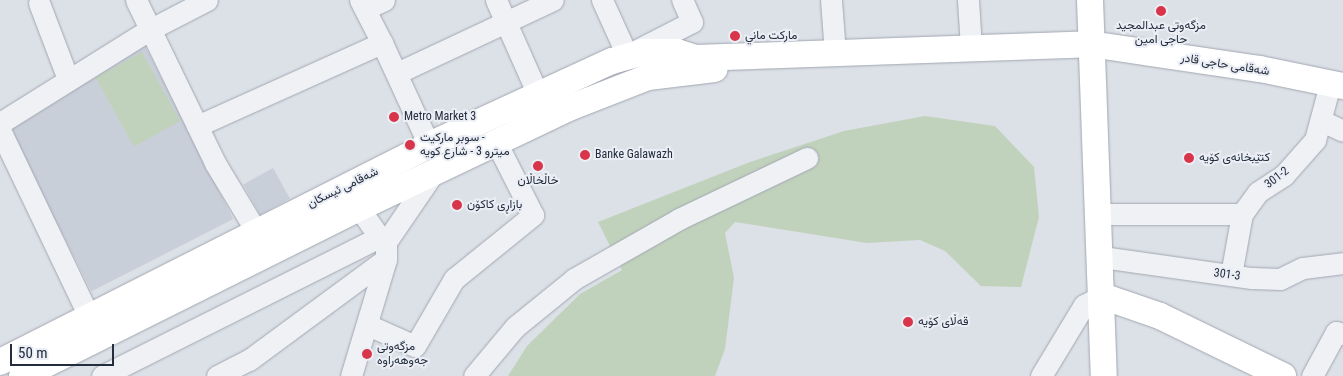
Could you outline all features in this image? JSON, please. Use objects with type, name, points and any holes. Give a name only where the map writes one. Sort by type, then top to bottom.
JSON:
[{"type":"main road","points":[[1090,0],[1096,50],[1109,214],[1104,376]]},
{"type":"main road","points":[[1105,0],[1096,50],[1106,297]]},
{"type":"main road","points":[[697,64],[834,53],[971,48],[1096,50]]},
{"type":"main road","points":[[697,64],[1096,50]]},
{"type":"main road","name":"شەقامی حاجی قادر","points":[[1096,50],[1260,69],[1336,85]]},
{"type":"main road","name":"شەقامی ئیسکان","points":[[0,362],[429,145],[627,55],[677,52],[697,64]]},
{"type":"main road","points":[[627,55],[639,80]]},
{"type":"main road","name":"شەقامی ئیسکان","points":[[22,376],[496,142],[639,80],[697,64]]},
{"type":"main road","points":[[1106,297],[1160,316],[1283,376]]},
{"type":"street","points":[[136,0],[197,126],[256,232]]},
{"type":"street","points":[[0,123],[149,30],[206,0]]},
{"type":"street","points":[[384,0],[363,4],[397,73],[429,145]]},
{"type":"street","points":[[496,0],[538,95]]},
{"type":"street","points":[[397,73],[553,0]]},
{"type":"street","points":[[602,0],[627,55],[692,22]]},
{"type":"street","points":[[682,0],[692,22]]},
{"type":"street","points":[[692,0],[692,22],[697,64]]},
{"type":"street","points":[[831,0],[834,53]]},
{"type":"street","points":[[968,0],[971,48]]},
{"type":"street","points":[[39,3],[68,79]]},
{"type":"street","points":[[197,126],[382,43]]},
{"type":"street","name":"301-2","points":[[1231,276],[1242,214],[1258,192],[1296,164],[1315,140],[1336,85]]},
{"type":"street","points":[[1322,120],[1343,132]]},
{"type":"street","points":[[0,130],[89,317]]},
{"type":"street","points":[[368,325],[415,346],[454,279],[533,215],[496,142]]},
{"type":"street","points":[[474,376],[515,327],[574,279],[679,219],[807,158]]},
{"type":"street","points":[[217,376],[250,360],[384,246],[434,172]]},
{"type":"street","points":[[351,376],[368,325],[384,246],[359,208]]},
{"type":"street","points":[[1109,214],[1242,214]]},
{"type":"street","points":[[102,376],[384,246]]},
{"type":"street","name":"301-3","points":[[1109,258],[1231,276],[1280,279],[1303,268],[1343,263]]},
{"type":"street","points":[[1040,376],[1084,305],[1106,297]]},
{"type":"street","points":[[1312,376],[1336,332],[1343,334]]},
{"type":"shaded area","points":[[142,40],[233,219],[92,291],[0,112]]},
{"type":"shaded area","points":[[273,168],[290,199],[260,215],[243,184]]},
{"type":"green space","points":[[142,52],[180,121],[134,147],[96,78]]},
{"type":"green space","points":[[925,116],[995,126],[1034,167],[1039,217],[1021,287],[981,286],[945,251],[920,240],[867,243],[735,222],[725,233],[734,278],[725,349],[715,376],[508,376],[527,346],[580,294],[622,270],[598,222],[750,162],[844,131]]},
{"type":"place","name":"مزگه‌وتی عبدالمجید حاجی امین","points":[[1161,11]]},
{"type":"place","name":"مارکت ماني","points":[[735,36]]},
{"type":"place","name":"Metro Market 3","points":[[394,117]]},
{"type":"place","name":"سوبر ماركيت - ميترو 3 - شارع كويه","points":[[410,145]]},
{"type":"place","name":"Banke Galawazh","points":[[585,155]]},
{"type":"place","name":"كتێبخانه‌ی كۆیه‌","points":[[1189,158]]},
{"type":"place","name":"خاڵخاڵان","points":[[538,166]]},
{"type":"place","name":"بازاڕی کاکۆن","points":[[457,205]]},
{"type":"place","name":"قەڵای کۆیە","points":[[908,322]]},
{"type":"place","name":"مزگه‌وتی جه‌وهه‌راوه","points":[[367,354]]}]
